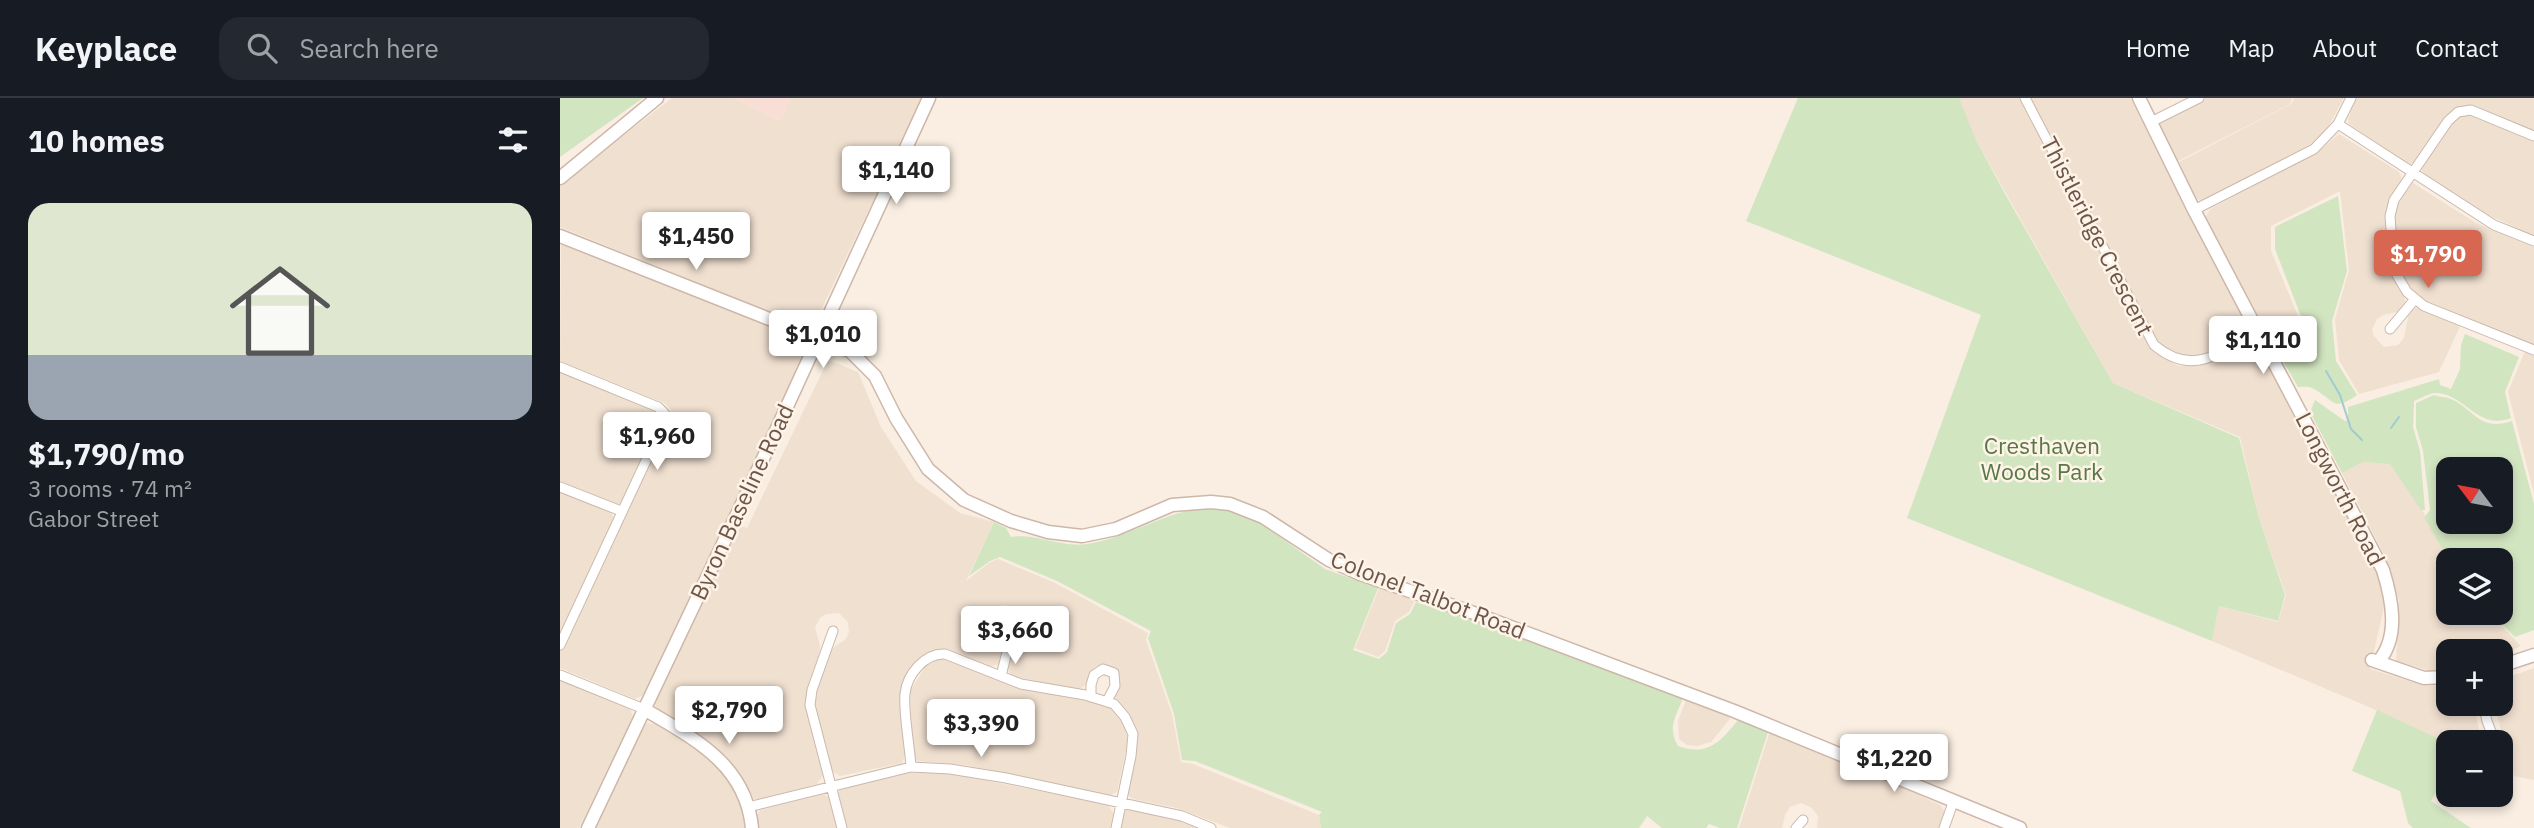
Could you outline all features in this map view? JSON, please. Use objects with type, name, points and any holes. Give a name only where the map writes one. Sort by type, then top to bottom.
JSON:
[{"type":"main road","points":[[560,178],[657,98]]},
{"type":"main road","name":"Byron Baseline Road","points":[[588,828],[819,339],[929,98]]},
{"type":"main road","name":"Longworth Road","points":[[2139,98],[2194,210],[2383,570],[2392,608],[2390,632],[2385,654],[2375,661],[2424,678],[2436,678]]},
{"type":"main road","name":"Colonel Talbot Road","points":[[560,236],[850,351],[875,376],[896,418],[928,469],[964,500],[1011,521],[1048,532],[1082,536],[1115,529],[1172,505],[1211,502],[1230,505],[1263,517],[1329,560],[1360,574],[1734,710],[2020,828]]},
{"type":"main road","points":[[2513,662],[2534,655]]},
{"type":"main road","points":[[644,709],[712,753],[733,775],[748,807],[752,828]]},
{"type":"street","name":"Thistleridge Crescent","points":[[2025,98],[2154,345],[2168,357],[2187,362],[2202,361],[2259,332]]},
{"type":"street","points":[[2151,122],[2199,98]]},
{"type":"street","points":[[2194,210],[2314,149],[2338,124],[2351,98]]},
{"type":"street","points":[[2534,136],[2471,110],[2458,111],[2448,121],[2394,200],[2389,216],[2394,270],[2407,292],[2424,306],[2534,350]]},
{"type":"street","points":[[2338,124],[2494,225],[2534,241]]},
{"type":"street","points":[[2390,329],[2415,299]]},
{"type":"street","points":[[560,367],[658,407],[665,414],[665,420],[560,645]]},
{"type":"street","points":[[560,487],[621,512]]},
{"type":"street","points":[[1001,676],[1008,648],[1006,620]]},
{"type":"street","points":[[832,631],[812,690],[810,705],[842,828]]},
{"type":"street","points":[[911,766],[905,693],[911,677],[924,660],[937,654],[945,654],[1021,684],[1107,701],[1120,710],[1133,734],[1116,828]]},
{"type":"street","points":[[1091,697],[1094,675],[1103,669],[1114,673],[1115,686],[1107,701]]},
{"type":"street","points":[[560,675],[644,709]]},
{"type":"street","points":[[748,807],[911,766],[1006,778],[1182,816],[1211,828]]},
{"type":"street","points":[[1944,828],[1954,800]]},
{"type":"street","points":[[1796,828],[1803,820]]},
{"type":"shaded area","points":[[672,98],[734,98],[780,121],[791,98],[924,98],[874,206],[871,205],[812,329],[560,227],[560,185]]},
{"type":"shaded area","points":[[734,98],[791,98],[780,121]]},
{"type":"shaded area","points":[[1957,98],[2019,98],[2154,352],[2179,366],[2197,366],[2250,342],[2258,343],[2379,577],[2384,607],[2370,669],[2425,686],[2436,686],[2436,716],[2476,716],[2479,730],[2436,730],[2436,738],[2212,641],[2219,606],[2278,622],[2286,595],[2259,518],[2240,437],[2113,383],[1976,140]]},
{"type":"shaded area","points":[[2030,98],[2130,98],[2252,329],[2206,354],[2195,357],[2171,353],[2156,340]]},
{"type":"shaded area","points":[[2207,98],[2292,98],[2290,104],[2176,162],[2158,124]]},
{"type":"shaded area","points":[[2294,98],[2344,98],[2327,129],[2312,143],[2209,198],[2195,199],[2179,162],[2291,104]]},
{"type":"shaded area","points":[[2356,98],[2534,98],[2534,131],[2469,106],[2459,107],[2450,112],[2410,165],[2349,124],[2348,119]]},
{"type":"shaded area","points":[[2462,114],[2469,114],[2534,140],[2534,236],[2482,212],[2425,175],[2422,170],[2450,124]]},
{"type":"shaded area","points":[[2339,134],[2399,172],[2402,181],[2387,206],[2385,226],[2391,271],[2404,295],[2406,305],[2397,312],[2377,319],[2372,330],[2374,336],[2384,347],[2398,345],[2404,338],[2409,312],[2420,307],[2461,324],[2439,372],[2359,394],[2339,360],[2335,319],[2349,270],[2340,191],[2271,226],[2271,251],[2303,328],[2271,344],[2206,217],[2210,209],[2320,150]]},
{"type":"shaded area","points":[[2413,183],[2476,223],[2534,247],[2534,346],[2423,300],[2404,282],[2398,268],[2393,220],[2399,200]]},
{"type":"shaded area","points":[[561,242],[804,340],[809,349],[645,694],[635,699],[560,668],[560,651],[672,415],[670,408],[664,403],[560,361]]},
{"type":"shaded area","points":[[2525,351],[2534,355],[2534,494],[2508,392]]},
{"type":"shaded area","points":[[828,360],[858,372],[881,427],[916,481],[960,513],[994,522],[966,581],[998,559],[1055,583],[1148,633],[1146,640],[1172,714],[1181,762],[1193,764],[1319,815],[1321,828],[1230,828],[1177,808],[1133,799],[1127,790],[1136,741],[1135,728],[1130,716],[1115,696],[1120,684],[1116,671],[1109,666],[1096,666],[1090,672],[1085,685],[1078,690],[1013,676],[1009,673],[1008,666],[1023,618],[1012,606],[995,608],[990,615],[989,622],[1004,647],[999,664],[989,667],[947,649],[931,651],[917,663],[901,697],[905,755],[902,763],[840,776],[832,771],[814,702],[816,687],[827,657],[833,648],[846,639],[849,632],[848,622],[839,613],[826,614],[815,627],[820,646],[819,654],[807,688],[808,718],[823,775],[817,784],[754,799],[737,771],[713,746],[658,710],[655,697],[738,525],[747,528]]},
{"type":"shaded area","points":[[560,370],[656,409],[660,414],[660,421],[619,504],[560,483]]},
{"type":"shaded area","points":[[2364,462],[2397,464],[2443,548],[2436,548],[2436,625],[2501,625],[2521,646],[2513,650],[2513,639],[2436,639],[2436,671],[2396,661],[2399,600],[2386,558],[2342,473]]},
{"type":"shaded area","points":[[560,491],[611,512],[614,520],[560,634]]},
{"type":"shaded area","points":[[1379,588],[1415,600],[1409,612],[1395,621],[1385,651],[1378,657],[1355,648]]},
{"type":"shaded area","points":[[946,658],[1018,686],[1087,700],[1111,708],[1121,718],[1128,741],[1117,792],[1110,795],[965,765],[917,761],[913,756],[910,691],[929,661]]},
{"type":"shaded area","points":[[2534,668],[2534,780],[2514,776],[2513,730],[2501,730],[2497,716],[2513,716],[2513,676]]},
{"type":"shaded area","points":[[560,679],[630,708],[633,717],[579,828],[560,828]]},
{"type":"shaded area","points":[[1686,700],[1728,715],[1730,719],[1711,742],[1697,746],[1687,745],[1679,739],[1678,721]]},
{"type":"shaded area","points":[[647,723],[655,724],[706,755],[720,769],[735,789],[745,815],[746,828],[594,828],[639,732]]},
{"type":"shaded area","points":[[1770,731],[1843,759],[1940,805],[1946,813],[1939,828],[1817,828],[1818,816],[1812,808],[1801,803],[1790,807],[1782,828],[1739,828]]},
{"type":"shaded area","points":[[910,773],[962,776],[1107,804],[1114,814],[1112,828],[847,828],[838,799],[842,787]]},
{"type":"shaded area","points":[[823,794],[829,797],[838,828],[758,828],[756,817],[760,810]]},
{"type":"shaded area","points":[[1127,809],[1184,821],[1199,828],[1119,828],[1121,817]]},
{"type":"green space","points":[[560,98],[643,98],[560,157]]},
{"type":"green space","name":"Cresthaven Woods Park","points":[[1798,98],[1959,98],[1976,140],[2004,192],[2113,383],[2239,438],[2259,518],[2285,595],[2278,621],[2219,606],[2212,641],[1907,518],[1981,315],[1746,221]]},
{"type":"green space","points":[[2338,196],[2347,271],[2332,321],[2336,361],[2357,395],[2338,404],[2312,388],[2298,387],[2274,345],[2305,327],[2275,249],[2275,227]]},
{"type":"green space","points":[[2465,334],[2519,357],[2505,392],[2511,418],[2489,420],[2445,395],[2433,393],[2414,401],[2413,427],[2420,451],[2425,510],[2421,510],[2390,464],[2364,462],[2342,473],[2310,412],[2315,400],[2345,421],[2348,420],[2348,407],[2439,379],[2440,385],[2451,389],[2460,369],[2461,345]]},
{"type":"green space","points":[[2434,395],[2459,403],[2484,422],[2501,424],[2512,421],[2534,504],[2534,630],[2515,637],[2502,625],[2513,625],[2513,548],[2442,548],[2424,518],[2430,510],[2423,451],[2416,427],[2416,403]]},
{"type":"green space","points":[[1201,508],[1232,511],[1253,518],[1325,569],[1378,588],[1353,650],[1379,659],[1387,652],[1396,623],[1410,614],[1416,602],[1468,618],[1683,698],[1673,727],[1678,746],[1698,750],[1713,745],[1738,720],[1768,732],[1737,828],[1720,828],[1709,824],[1706,828],[1662,828],[1647,816],[1639,828],[1321,828],[1319,815],[1322,812],[1195,761],[1182,760],[1174,714],[1148,638],[1151,631],[1057,581],[1000,557],[969,576],[994,522],[1006,528],[1011,537],[1030,537],[1077,545],[1116,537],[1172,515]]},
{"type":"green space","points":[[2377,710],[2436,737],[2436,792],[2431,801],[2436,807],[2471,828],[2413,828],[2408,823],[2400,791],[2352,771]]},
{"type":"waterway","points":[[2326,371],[2340,395],[2351,429],[2362,440]]},
{"type":"waterway","points":[[2391,428],[2399,417]]}]
